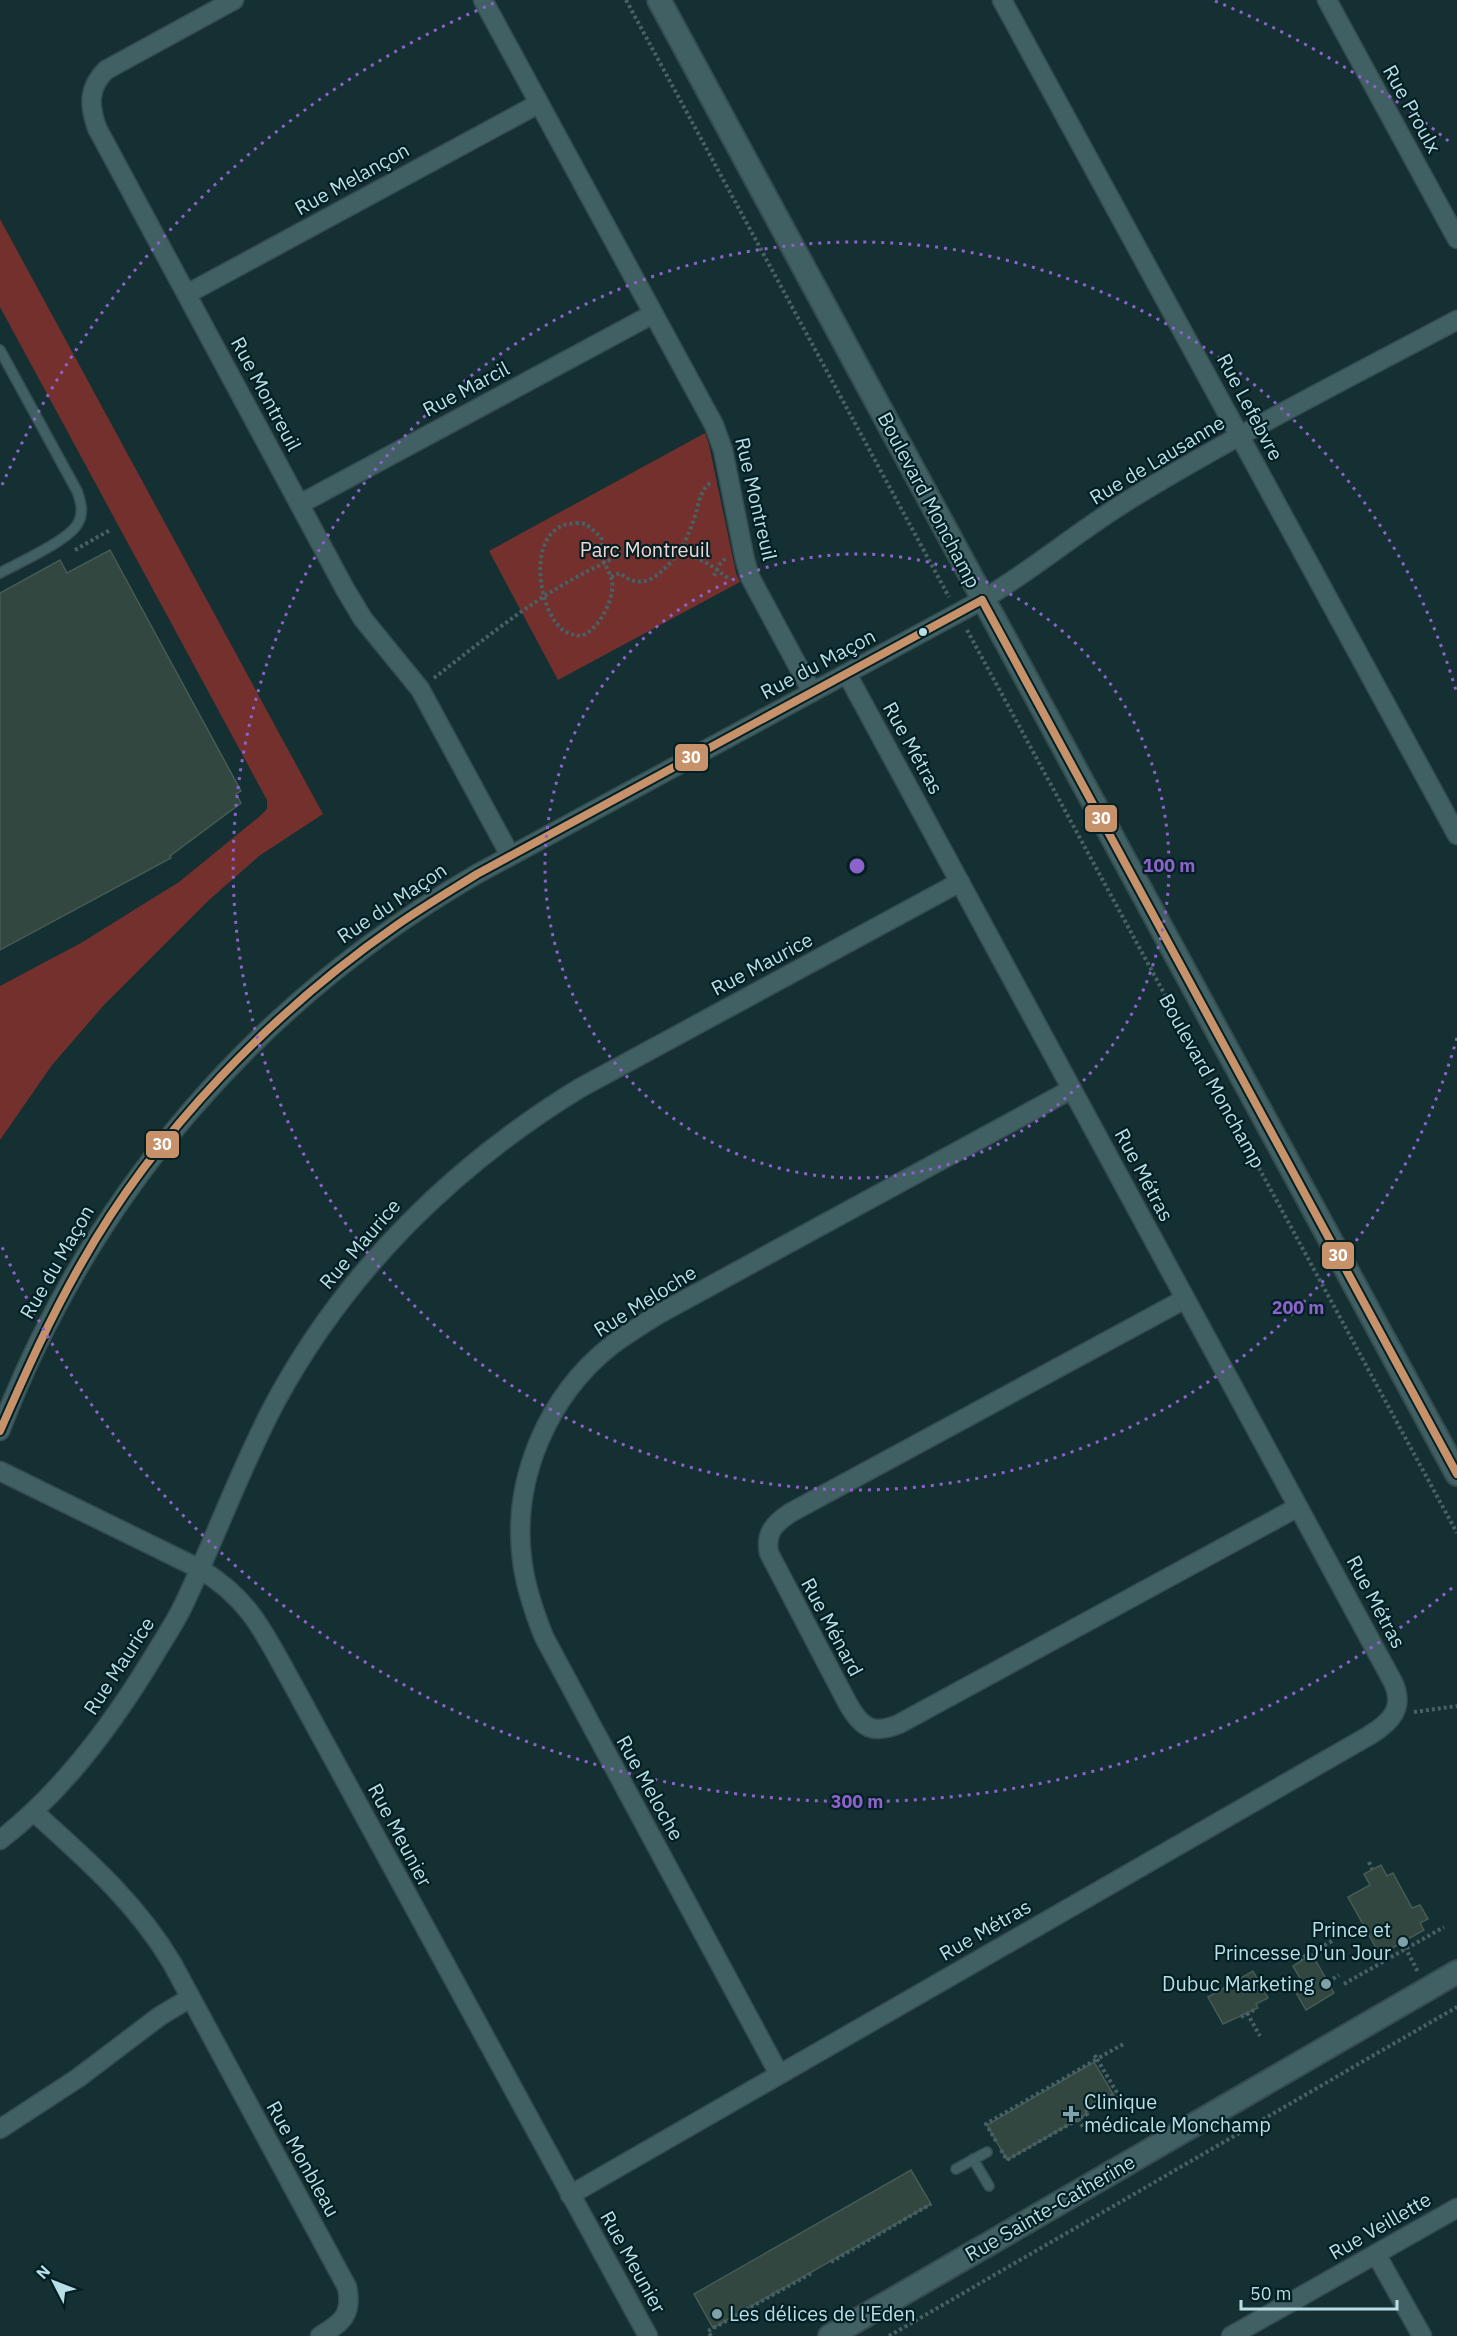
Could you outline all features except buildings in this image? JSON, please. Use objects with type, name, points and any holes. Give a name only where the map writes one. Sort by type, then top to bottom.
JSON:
[{"type":"street","name":"Rue Montreuil","points":[[234,0],[106,70],[97,79],[90,100],[91,112],[97,128],[363,619],[420,689],[510,855]]},
{"type":"street","name":"Rue Montreuil","points":[[483,0],[719,438],[750,577],[812,692]]},
{"type":"street","name":"Boulevard Monchamp","points":[[659,0],[1457,1474]]},
{"type":"street","name":"Rue Lefebvre","points":[[1002,0],[1457,835]]},
{"type":"street","name":"Rue Proulx","points":[[1327,0],[1457,239]]},
{"type":"street","name":"Rue Melançon","points":[[187,294],[538,104]]},
{"type":"street","name":"Rue Marcil","points":[[300,504],[653,314]]},
{"type":"street","name":"Rue de Lausanne","points":[[982,600],[1108,513],[1240,436],[1457,320]]},
{"type":"street","name":"Rue du Maçon","points":[[0,1431],[49,1320],[96,1236],[156,1151],[208,1090],[293,1006],[358,952],[437,897],[510,855],[982,600]]},
{"type":"street","name":"Rue Métras","points":[[570,2195],[1383,1727],[1393,1718],[1399,1699],[1397,1690],[847,674]]},
{"type":"street","name":"Rue Maurice","points":[[0,1840],[34,1812],[114,1718],[181,1611],[259,1433],[300,1358],[344,1295],[434,1196],[495,1145],[540,1112],[580,1088],[960,882]]},
{"type":"street","name":"Rue Meloche","points":[[779,2074],[544,1637],[527,1588],[520,1537],[520,1514],[531,1461],[541,1435],[556,1407],[593,1362],[625,1335],[657,1315],[1072,1089]]},
{"type":"street","name":"Rue Ménard","points":[[1185,1299],[790,1513],[773,1526],[767,1543],[769,1553],[848,1704],[860,1722],[870,1728],[878,1731],[899,1724],[1298,1507]]},
{"type":"street","name":"Rue Meunier","points":[[0,1470],[200,1569],[223,1583],[240,1599],[262,1629],[648,2336]]},
{"type":"street","name":"Rue Monbleau","points":[[34,1812],[110,1881],[142,1917],[172,1963],[347,2287],[349,2297],[346,2315],[320,2336]]},
{"type":"street","name":"Rue Sainte-Catherine","points":[[830,2336],[1457,1972]]},
{"type":"street","points":[[0,2129],[78,2078],[159,2016],[190,1998]]},
{"type":"street","name":"Rue Veillette","points":[[1232,2336],[1457,2208]]},
{"type":"street","points":[[1376,2254],[1422,2336]]},
{"type":"lane","points":[[0,350],[78,491],[82,506],[81,516],[74,530],[0,573]]},
{"type":"lane","points":[[956,2169],[987,2152]]},
{"type":"lane","points":[[973,2159],[988,2186]]},
{"type":"path","name":"Boulevard Monchamp","points":[[626,0],[946,591]]},
{"type":"path","points":[[611,577],[620,573],[632,581],[649,580],[671,563],[680,551],[690,530],[701,493],[716,480]]},
{"type":"path","points":[[576,523],[586,524],[595,530],[602,540],[601,555],[611,577],[612,590],[607,605],[586,634],[572,634],[564,631],[552,615],[543,596],[541,574],[544,547],[549,537],[557,528],[576,523]]},
{"type":"path","points":[[104,534],[110,530]]},
{"type":"path","points":[[429,682],[564,582],[631,551],[666,549],[680,551],[717,569],[714,576]]},
{"type":"path","name":"Boulevard Monchamp","points":[[966,628],[1457,1533]]},
{"type":"path","points":[[1413,1712],[1457,1706]]},
{"type":"path","points":[[1369,1862],[1372,1869]]},
{"type":"path","points":[[1344,1984],[1444,1927]]},
{"type":"path","points":[[1301,1961],[1300,1959],[1332,1941]]},
{"type":"path","points":[[1405,1948],[1419,1972]]},
{"type":"path","points":[[1328,1982],[1339,1975]]},
{"type":"path","name":"Rue Sainte-Catherine","points":[[888,2336],[1457,2007]]},
{"type":"path","points":[[1241,2017],[1254,2010]]},
{"type":"path","points":[[1247,2013],[1260,2036]]},
{"type":"path","points":[[1116,2093],[1085,2111],[1086,2114],[1078,2119],[1007,2160],[986,2124],[1125,2043]]},
{"type":"path","points":[[1093,2053],[1123,2103]]},
{"type":"path","points":[[1078,2119],[1083,2127]]},
{"type":"path","points":[[831,2262],[931,2204]]},
{"type":"path","points":[[735,2316],[812,2273]]},
{"type":"path","points":[[711,2336],[708,2331],[728,2320]]},
{"type":"green space","points":[[0,219],[323,814],[259,856],[209,900],[104,1005],[52,1065],[0,1140],[0,986],[81,943],[179,882],[260,816],[267,809],[267,800],[0,307]]},
{"type":"green space","name":"Parc Montreuil","points":[[705,433],[736,573],[740,582],[558,680],[489,551]]},
{"type":"transit line","name":"30","points":[[982,600],[1457,1474]]},
{"type":"transit line","name":"30","points":[[0,1431],[38,1346],[70,1284],[111,1215],[144,1167],[220,1077],[306,996],[397,925],[477,874],[982,600]]},
{"type":"place","name":"Prince et Princesse D'un Jour","points":[[1403,1942]]},
{"type":"place","name":"Dubuc Marketing","points":[[1326,1984]]},
{"type":"place","name":"Clinique médicale Monchamp","points":[[1071,2114]]},
{"type":"place","name":"Les délices de l'Eden","points":[[717,2314]]}]
